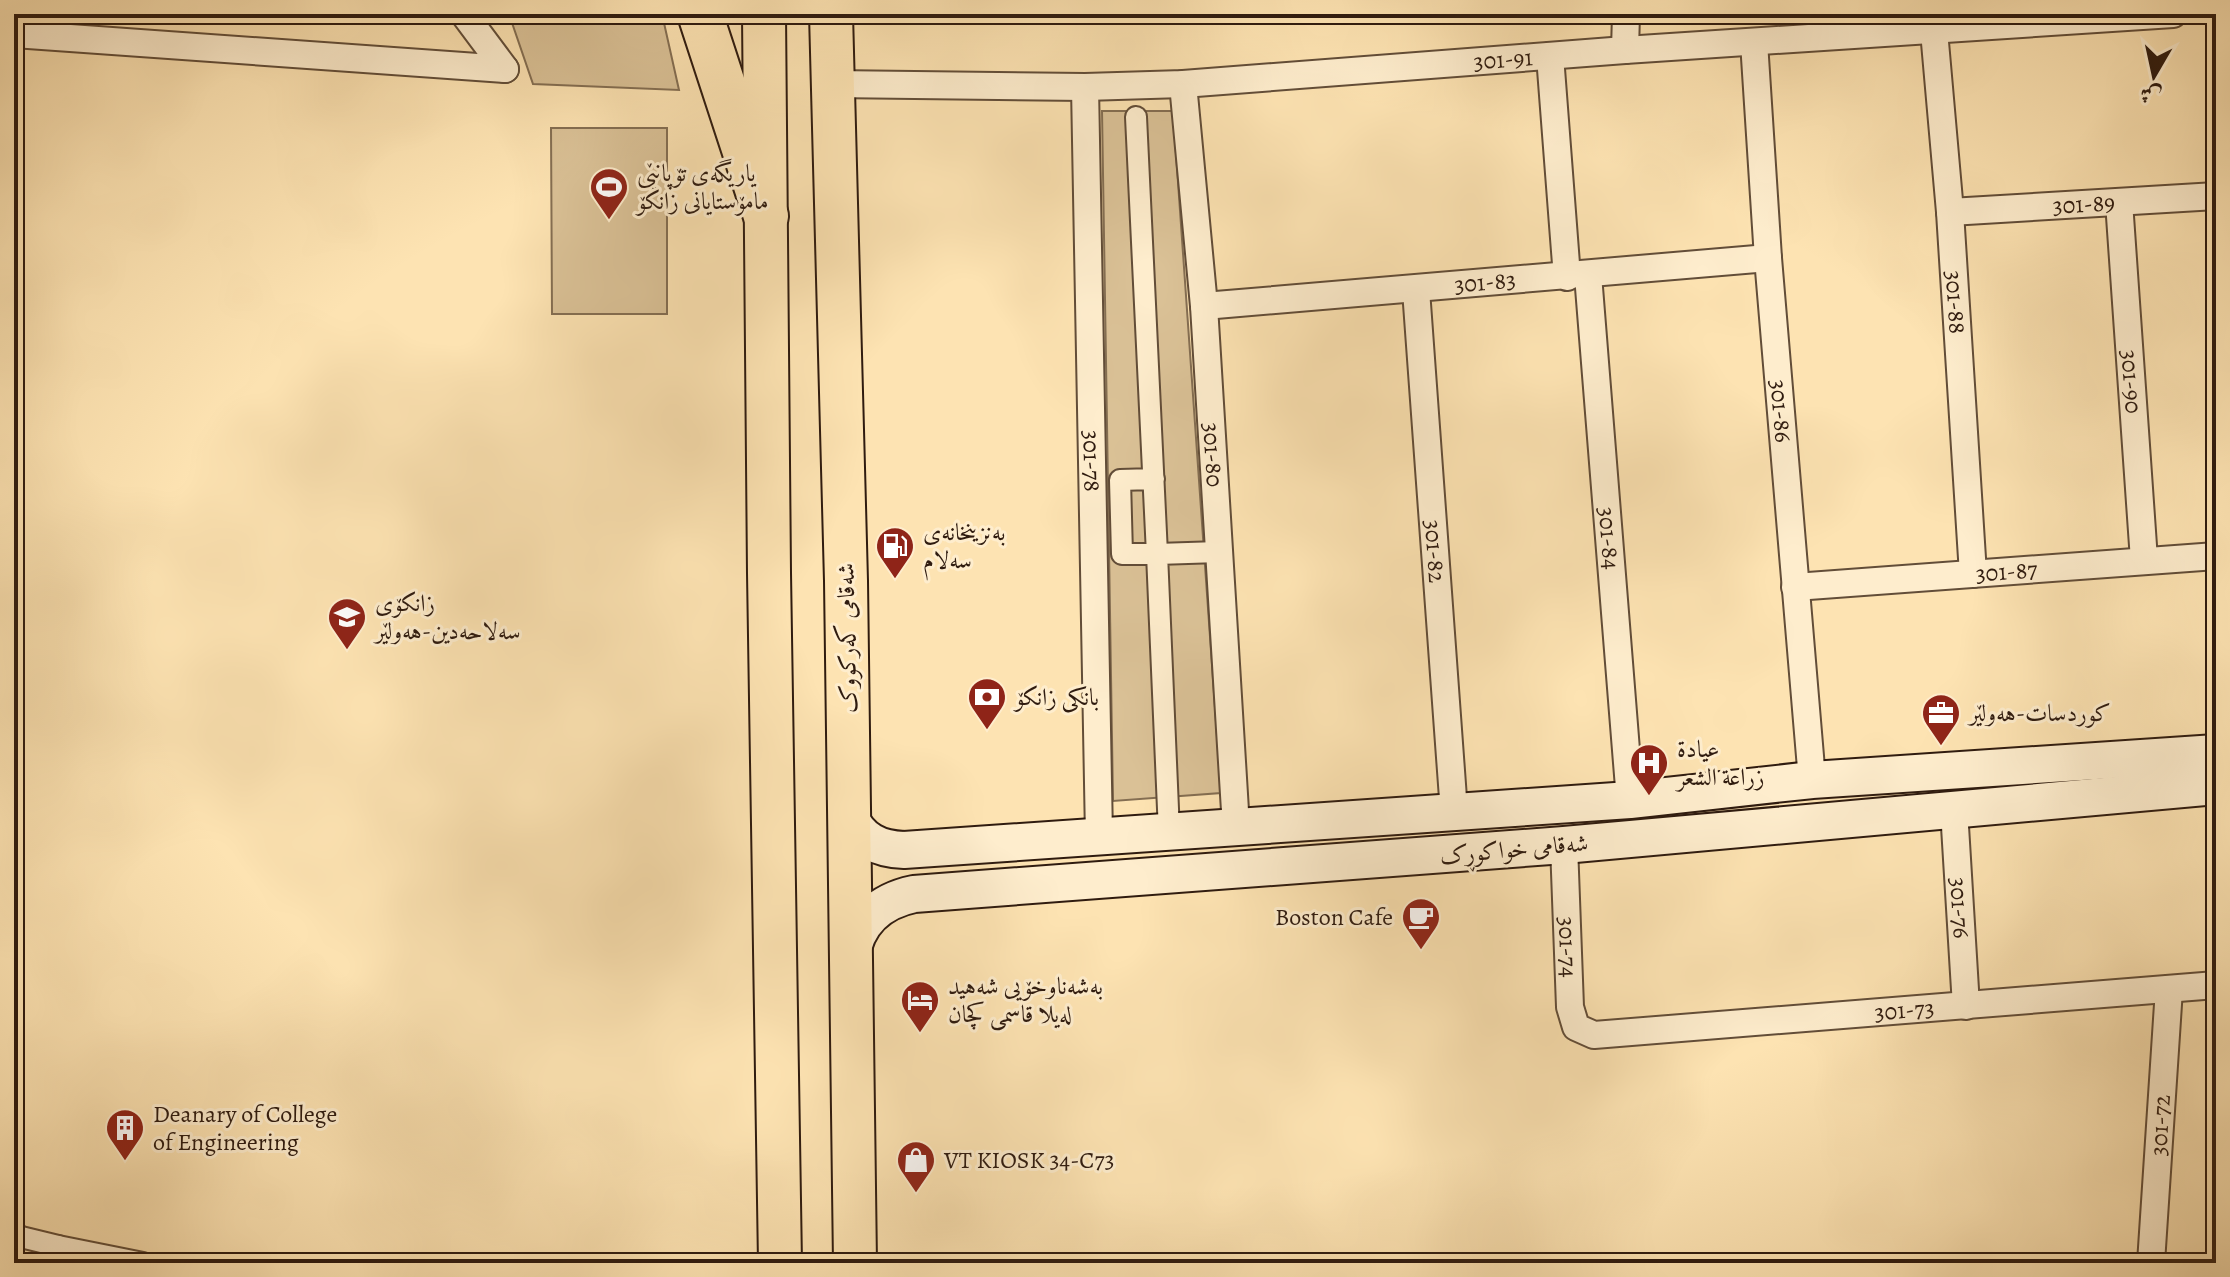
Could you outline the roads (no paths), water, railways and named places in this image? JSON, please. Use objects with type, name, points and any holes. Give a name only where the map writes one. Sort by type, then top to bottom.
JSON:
[{"type":"highway","points":[[700,14],[766,216]]},
{"type":"highway","points":[[764,14],[780,1263]]},
{"type":"highway","name":"شەقامی کەرکووک","points":[[831,14],[846,581],[855,1263]]},
{"type":"main road","name":"شەقامی خواکوڕک","points":[[849,817],[857,832],[871,843],[887,849],[1630,800],[1812,780],[2216,753]]},
{"type":"main road","name":"شەقامی خواکوڕک","points":[[850,964],[856,939],[869,917],[890,902],[914,894],[1564,845],[2216,786]]},
{"type":"street","points":[[14,34],[505,69],[464,14]]},
{"type":"street","points":[[1625,50],[1626,14]]},
{"type":"street","name":"301-91","points":[[832,84],[1085,87],[1183,84],[1625,50],[2173,14]]},
{"type":"street","name":"301-88","points":[[1934,31],[1950,212],[1973,574]]},
{"type":"street","name":"301-86","points":[[1754,42],[1768,258],[1812,780]]},
{"type":"street","name":"301-84","points":[[1550,56],[1578,276],[1630,800]]},
{"type":"street","name":"301-80","points":[[1183,84],[1204,306],[1236,827]]},
{"type":"street","name":"301-78","points":[[1085,87],[1099,836]]},
{"type":"street","points":[[1136,117],[1169,832]]},
{"type":"street","name":"301-89","points":[[1950,212],[2216,196]]},
{"type":"street","name":"301-90","points":[[2119,202],[2144,560]]},
{"type":"street","name":"301-83","points":[[1204,306],[1768,258]]},
{"type":"street","name":"301-82","points":[[1416,290],[1454,812]]},
{"type":"street","points":[[1154,479],[1120,480],[1122,554],[1219,552]]},
{"type":"street","name":"301-87","points":[[1795,587],[2216,556]]},
{"type":"street","name":"301-76","points":[[1954,810],[1966,1006]]},
{"type":"street","name":"301-74","points":[[1564,845],[1570,1007],[1576,1027],[1594,1035]]},
{"type":"street","name":"301-73","points":[[1594,1035],[2216,985]]},
{"type":"street","name":"301-72","points":[[2151,1263],[2169,989]]},
{"type":"street","points":[[14,1232],[56,1254],[143,1263]]},
{"type":"place","name":"یاریگەی تۆپانێی مامۆستایانی زانکۆ","points":[[609,221]]},
{"type":"place","name":"بەنزینخانەی سەلام","points":[[895,580]]},
{"type":"place","name":"زانکۆی سەلاحەدین-هەولێر","points":[[347,651]]},
{"type":"place","name":"بانکی زانکۆ","points":[[987,731]]},
{"type":"place","name":"کوردسات-هەولێر","points":[[1941,747]]},
{"type":"place","name":"عيادة زراعة الشعر","points":[[1649,797]]},
{"type":"place","name":"Boston Cafe","points":[[1421,951]]},
{"type":"place","name":"بەشەناوخۆیی شەهید لەیلا قاسمی کچان","points":[[920,1034]]},
{"type":"place","name":"Deanary of College of Engineering","points":[[125,1162]]},
{"type":"place","name":"VT KIOSK 34-C73","points":[[916,1194]]}]
